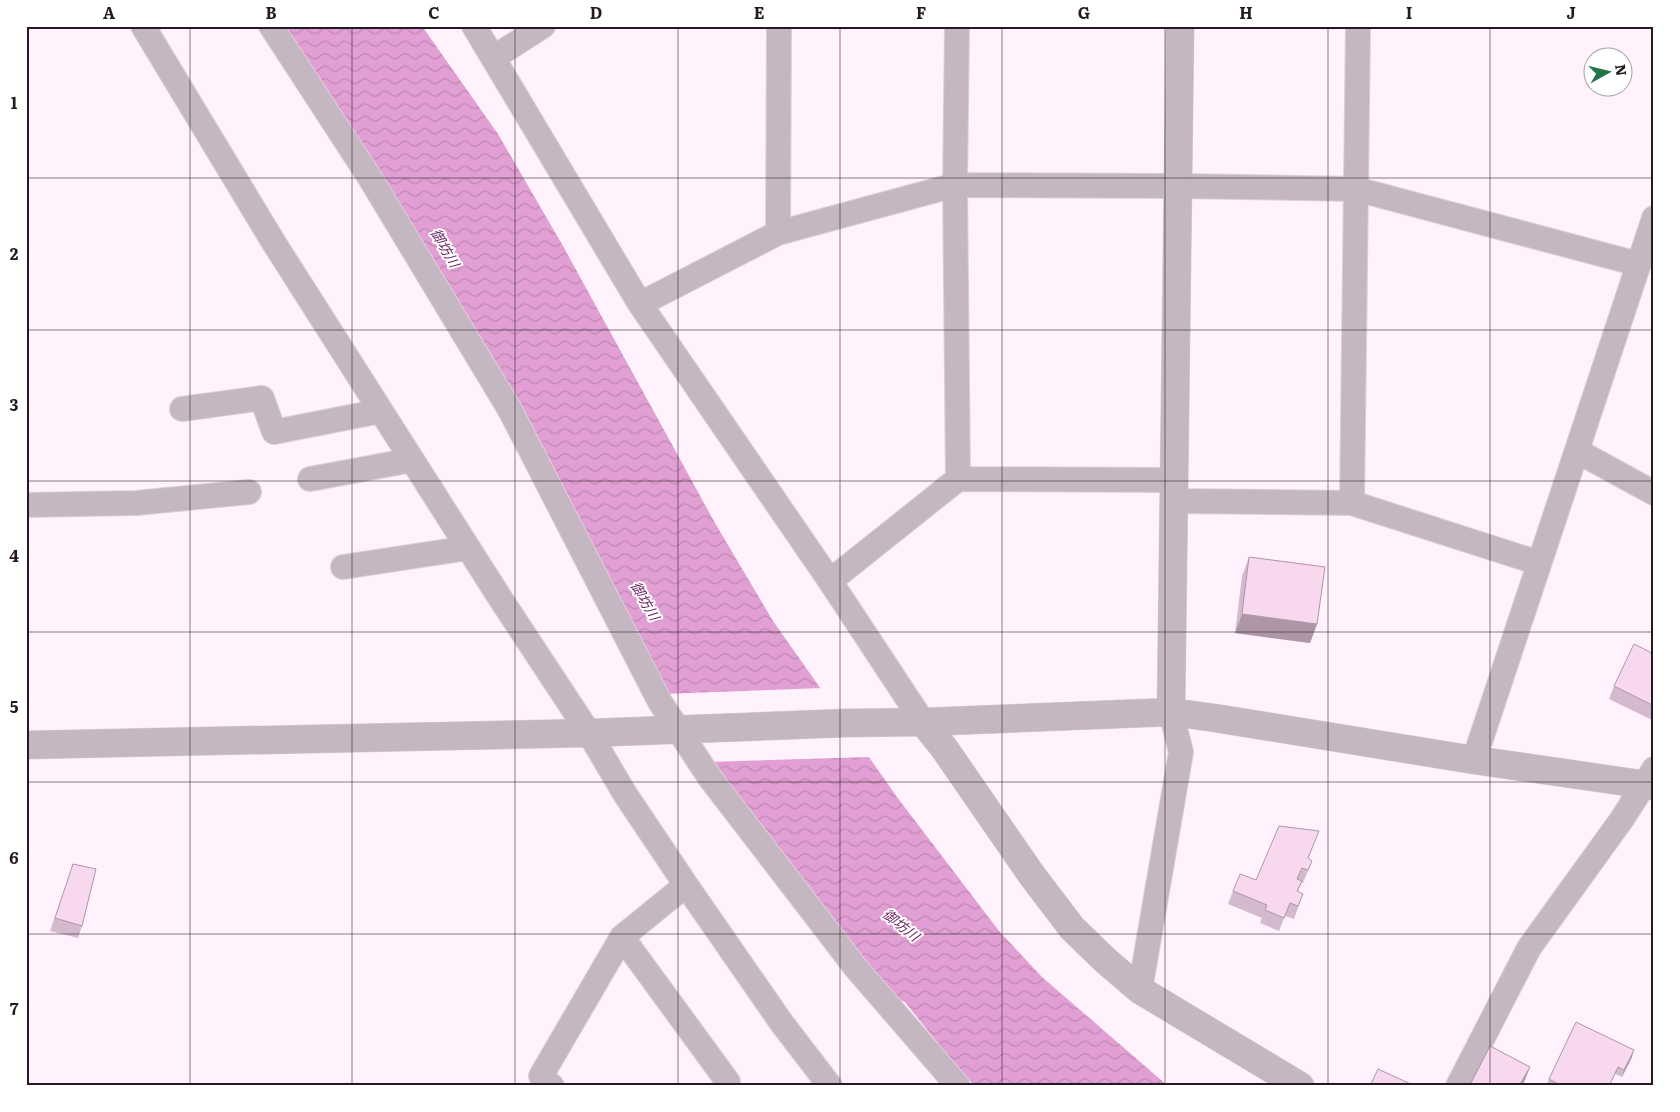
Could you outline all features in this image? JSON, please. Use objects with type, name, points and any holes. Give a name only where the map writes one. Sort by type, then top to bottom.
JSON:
[{"type":"street","points":[[143,26],[274,243],[468,548],[589,733],[625,794],[781,1022],[830,1086]]},
{"type":"street","points":[[271,26],[370,178],[510,410],[660,702],[681,730],[710,778],[856,968],[958,1086]]},
{"type":"street","points":[[474,26],[640,304],[830,581],[923,722],[944,748],[1031,874],[1072,928],[1140,990],[1300,1086]]},
{"type":"street","points":[[493,58],[543,26]]},
{"type":"street","points":[[778,232],[779,26]]},
{"type":"street","points":[[957,26],[955,185],[958,478]]},
{"type":"street","points":[[1140,990],[1181,752],[1171,712],[1180,26]]},
{"type":"street","points":[[1352,503],[1358,26]]},
{"type":"street","points":[[640,304],[778,232],[955,185],[1356,189],[1638,264]]},
{"type":"street","points":[[1474,760],[1654,218]]},
{"type":"street","points":[[182,409],[262,398],[274,432],[381,411]]},
{"type":"street","points":[[1577,451],[1654,493]]},
{"type":"street","points":[[310,479],[412,460]]},
{"type":"street","points":[[830,581],[958,478],[1174,490],[1352,503],[1539,563]]},
{"type":"street","points":[[26,505],[136,503],[249,492]]},
{"type":"street","points":[[342,567],[468,548]]},
{"type":"street","points":[[26,745],[589,733],[1171,712],[1474,760],[1650,780],[1529,948],[1458,1086]]},
{"type":"street","points":[[552,1086],[541,1076],[622,937],[686,885]]},
{"type":"street","points":[[622,937],[728,1082]]},
{"type":"water","name":"御坊川","points":[[286,26],[422,26],[498,134],[563,246],[715,523],[773,621],[897,797],[999,931],[1042,977],[1168,1086],[975,1086],[956,1066],[905,1002],[885,990],[694,738]]},
{"type":"pier","points":[[823,688],[870,757],[707,762],[661,694]]},
{"type":"building","points":[[1249,557],[1325,567],[1317,624],[1242,614]]},
{"type":"building","points":[[1634,644],[1654,654],[1654,706],[1614,686]]},
{"type":"building","points":[[1279,826],[1319,831],[1308,858],[1312,861],[1308,870],[1302,868],[1297,879],[1302,881],[1297,891],[1303,894],[1298,906],[1290,903],[1284,918],[1265,910],[1267,905],[1233,891],[1240,874],[1256,880]]},
{"type":"building","points":[[73,864],[96,869],[82,926],[55,918]]},
{"type":"building","points":[[1576,1022],[1634,1050],[1624,1070],[1618,1067],[1609,1086],[1562,1086],[1549,1079]]},
{"type":"building","points":[[1490,1046],[1530,1067],[1519,1086],[1470,1085]]},
{"type":"building","points":[[1378,1069],[1415,1086],[1370,1086]]}]
